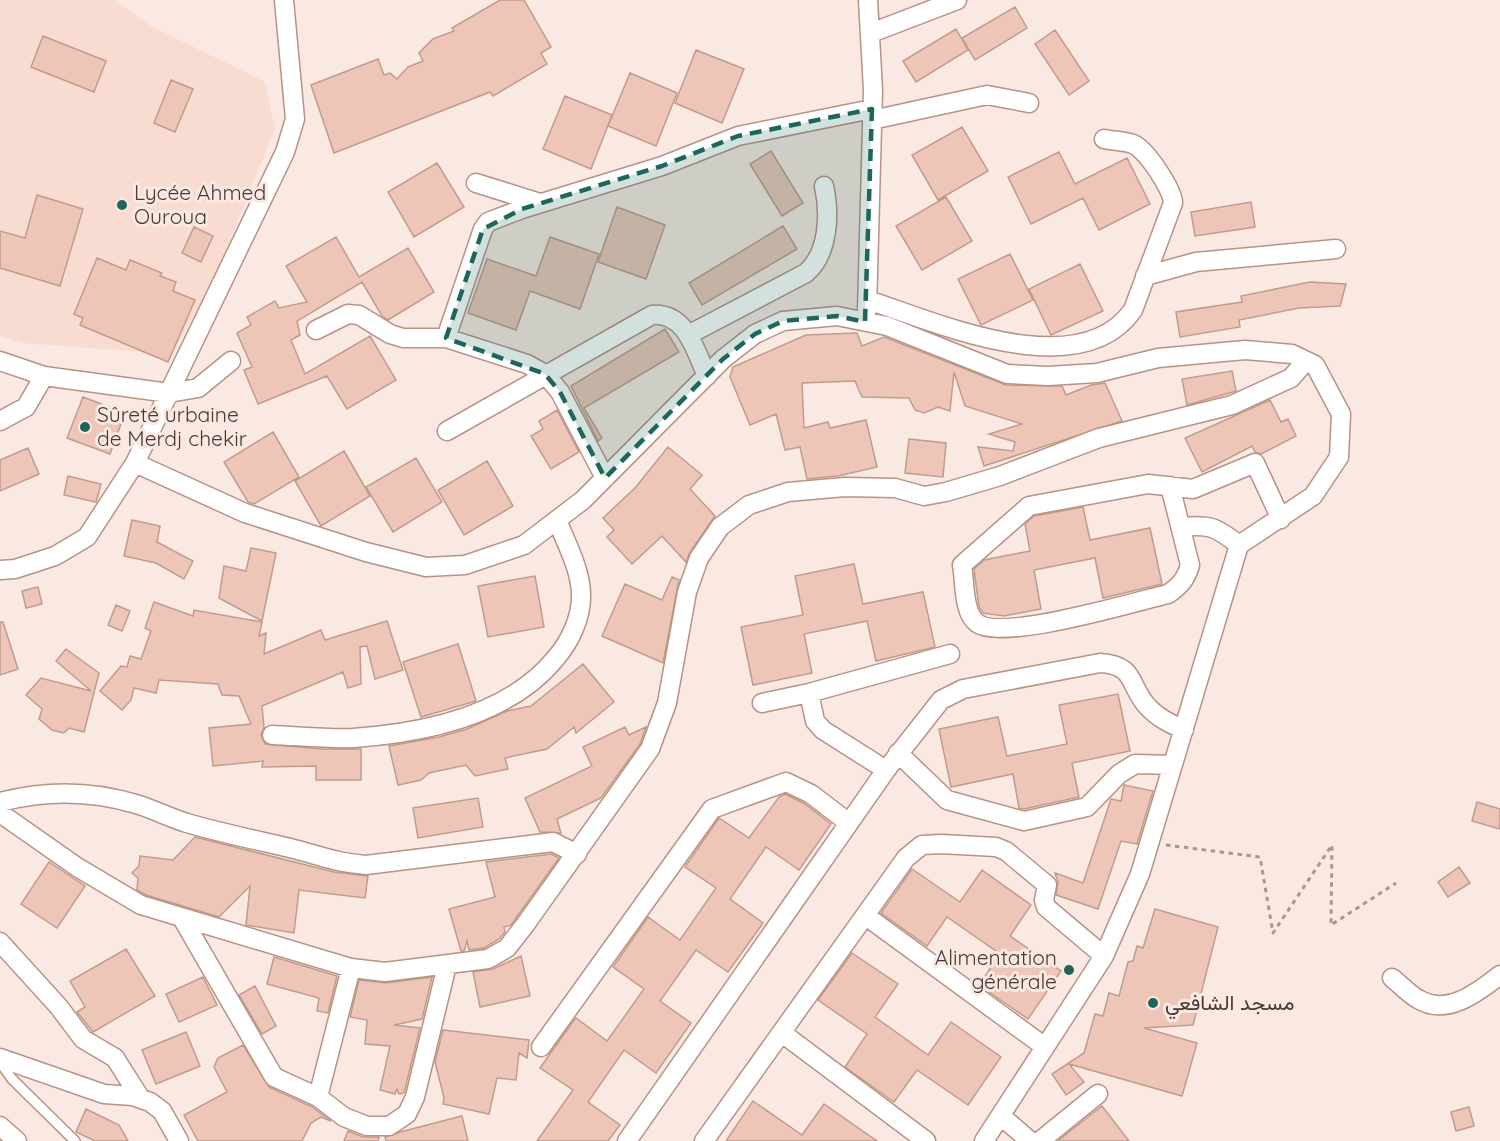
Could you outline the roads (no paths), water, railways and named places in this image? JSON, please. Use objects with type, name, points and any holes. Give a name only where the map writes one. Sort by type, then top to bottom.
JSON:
[{"type":"street","points":[[0,570],[15,569],[55,556],[87,537],[135,463],[285,152],[295,119],[284,0]]},
{"type":"street","points":[[865,322],[868,300],[872,115],[871,33],[868,0]]},
{"type":"street","points":[[871,33],[957,0]]},
{"type":"street","points":[[446,338],[483,229],[495,218],[662,166],[738,136],[987,95],[1029,103]]},
{"type":"street","points":[[868,300],[993,341],[1070,346],[1097,340],[1122,325],[1133,310],[1173,203],[1173,194],[1142,150],[1134,144],[1104,140]]},
{"type":"street","points":[[476,183],[540,203]]},
{"type":"street","points":[[688,336],[806,273],[815,265],[822,249],[827,219],[824,186]]},
{"type":"street","points":[[1145,276],[1196,262],[1336,249]]},
{"type":"street","points":[[316,330],[348,314],[359,315],[390,334],[403,338],[446,338],[528,364],[545,374],[560,392],[605,478]]},
{"type":"street","points":[[447,431],[652,315],[664,314],[677,320],[688,336],[707,376]]},
{"type":"street","points":[[135,463],[245,513],[366,552],[426,567],[465,565],[524,545],[557,520],[605,478],[707,376],[755,334],[783,321],[837,316],[887,326],[1007,374],[1048,376],[1097,374],[1158,358],[1245,350],[1292,354],[1315,365],[1341,414],[1339,457],[1313,496],[1239,545],[1140,874],[1104,956],[984,1141]]},
{"type":"street","points":[[0,361],[44,376],[169,393],[198,388],[231,361]]},
{"type":"street","points":[[0,813],[77,867],[141,905],[182,918],[351,968],[385,972],[488,959],[507,948],[577,854],[650,749],[662,720],[687,592],[699,558],[720,527],[749,506],[788,492],[845,487],[895,488],[924,496],[946,492],[1000,476],[1099,438],[1232,405],[1291,378],[1306,361]]},
{"type":"street","points":[[0,421],[26,407],[44,376]]},
{"type":"street","points":[[1170,486],[1190,565],[1186,577],[1178,588],[1168,594],[1018,629],[988,628],[976,623],[969,610],[962,566],[1029,506],[1148,484],[1170,486],[1193,489],[1255,464],[1281,519]]},
{"type":"street","points":[[272,735],[353,738],[433,726],[476,714],[514,696],[540,677],[566,646],[580,612],[581,592],[578,571],[557,520]]},
{"type":"street","points":[[1181,527],[1206,525],[1219,529],[1239,545]]},
{"type":"street","points":[[762,703],[809,693],[950,654]]},
{"type":"street","points":[[627,1141],[898,753],[940,700],[963,689],[1100,663],[1116,663],[1128,672],[1145,705],[1156,716],[1184,730]]},
{"type":"street","points":[[809,693],[815,721],[824,730],[886,770]]},
{"type":"street","points":[[898,753],[947,800],[1024,821],[1087,807],[1119,774],[1135,764],[1173,765]]},
{"type":"street","points":[[541,1047],[712,809],[786,782],[811,794],[849,823]]},
{"type":"street","points":[[0,801],[33,793],[67,792],[102,796],[135,804],[186,823],[345,864],[401,862],[553,842],[577,854]]},
{"type":"street","points":[[704,1141],[906,858],[922,845],[996,847],[1006,850],[1047,885],[1044,900],[1046,907],[1104,956]]},
{"type":"street","points":[[866,916],[1045,1047]]},
{"type":"street","points":[[182,918],[274,1077],[318,1097],[344,1117],[367,1126],[389,1126],[407,1114],[421,1082],[447,965]]},
{"type":"street","points":[[0,942],[59,1007],[84,1039],[115,1058],[141,1099]]},
{"type":"street","points":[[318,1097],[351,968]]},
{"type":"street","points":[[1392,978],[1419,1001],[1443,1005],[1469,999],[1500,975]]},
{"type":"street","points":[[782,1033],[926,1141]]},
{"type":"street","points":[[0,1060],[104,1094],[141,1099],[162,1111],[179,1141]]},
{"type":"street","points":[[1040,1141],[1098,1094]]},
{"type":"street","points":[[1001,1116],[1030,1141]]},
{"type":"street","points":[[0,1126],[17,1141]]},
{"type":"lane","points":[[0,1060],[12,1079],[75,1141]]},
{"type":"place","name":"Lycée Ahmed Ouroua","points":[[122,205]]},
{"type":"place","name":"Sûreté urbaine de Merdj chekir","points":[[85,427]]},
{"type":"place","name":"Alimentation générale","points":[[1069,970]]},
{"type":"place","name":"مسجد الشافعي","points":[[1153,1003]]}]
